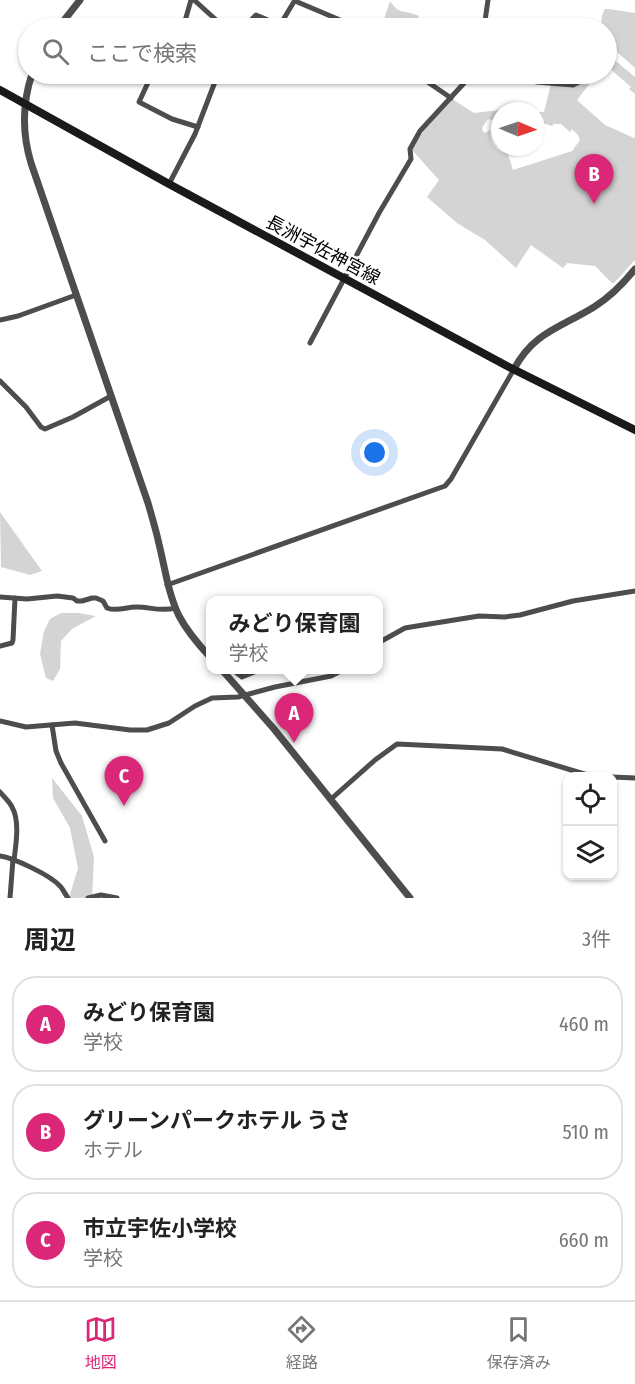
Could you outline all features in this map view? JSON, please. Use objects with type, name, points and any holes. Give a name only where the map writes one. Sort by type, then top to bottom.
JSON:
[{"type":"main road","name":"長洲宇佐神宮線","points":[[0,90],[169,184],[514,369],[635,430]]},
{"type":"street","points":[[65,18],[80,0]]},
{"type":"street","points":[[187,18],[193,0],[214,18]]},
{"type":"street","points":[[485,18],[488,0]]},
{"type":"street","points":[[284,18],[295,1],[335,18]]},
{"type":"street","points":[[29,84],[24,104],[24,125],[28,150],[153,520],[167,585],[189,632],[206,651]]},
{"type":"street","points":[[147,84],[139,102],[172,119],[198,127]]},
{"type":"street","points":[[169,184],[198,127],[214,84]]},
{"type":"street","points":[[431,84],[451,98]]},
{"type":"street","points":[[310,343],[379,213],[411,159],[410,149],[418,135],[463,84]]},
{"type":"street","points":[[167,585],[445,486],[452,479],[522,355],[537,339],[601,302],[634,274]]},
{"type":"street","points":[[0,321],[76,295]]},
{"type":"street","points":[[0,381],[45,429],[111,396]]},
{"type":"street","points":[[383,641],[411,627],[479,616],[512,616],[562,603],[635,591]]},
{"type":"street","points":[[0,597],[27,599],[57,596],[82,601],[96,598],[103,601],[111,610],[136,607],[161,610],[176,608]]},
{"type":"street","points":[[0,646],[12,643],[14,640],[15,598]]},
{"type":"street","points":[[226,674],[274,729],[410,898]]},
{"type":"street","points":[[0,721],[26,727],[75,723],[147,730],[168,723],[212,698],[246,696],[334,674]]},
{"type":"street","points":[[52,724],[56,751],[61,763],[105,841]]},
{"type":"street","points":[[330,800],[375,760],[397,744],[502,749],[575,772]]},
{"type":"street","points":[[617,777],[635,778]]},
{"type":"street","points":[[0,792],[15,814],[10,898]]},
{"type":"street","points":[[0,856],[14,860],[47,877],[58,885],[68,898]]},
{"type":"street","points":[[88,898],[101,895],[117,898]]},
{"type":"shaded area","points":[[390,1],[400,10],[419,16],[418,18],[384,18]]},
{"type":"shaded area","points":[[605,9],[635,13],[635,68],[617,52],[617,18],[602,18]]},
{"type":"shaded area","points":[[617,62],[635,77],[635,94],[629,89],[631,87],[617,75]]},
{"type":"shaded area","points":[[551,84],[571,87],[577,84],[589,84],[577,100],[605,125],[635,137],[635,260],[614,283],[595,266],[567,263],[563,268],[531,245],[516,268],[485,240],[457,223],[427,197],[439,180],[412,150],[416,140],[452,99],[474,113],[491,111],[491,120],[488,119],[482,130],[485,133],[490,130],[491,156],[509,156],[513,170],[572,151],[580,140],[578,135],[572,129],[570,132],[561,124],[552,126],[545,124],[545,108]]},
{"type":"shaded area","points":[[0,512],[42,571],[30,575],[1,567]]},
{"type":"shaded area","points":[[61,613],[96,616],[72,629],[61,641],[60,669],[53,681],[46,678],[40,654],[44,631],[50,619]]},
{"type":"shaded area","points":[[52,778],[82,816],[94,857],[92,898],[69,898],[78,868],[70,828],[53,798]]},
{"type":"place","name":"グリーンパークホテル うさ","points":[[594,204]]},
{"type":"place","name":"みどり保育園","points":[[294,743]]},
{"type":"place","name":"市立宇佐小学校","points":[[124,806]]}]
